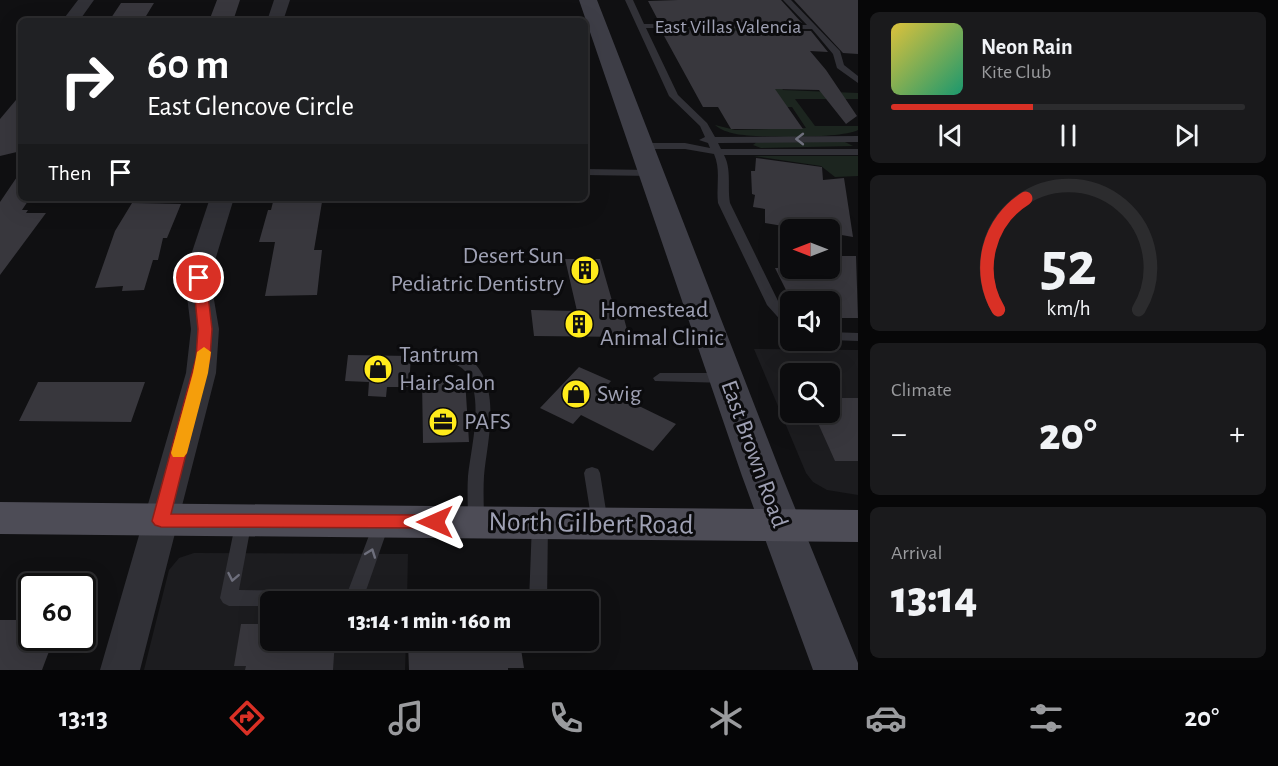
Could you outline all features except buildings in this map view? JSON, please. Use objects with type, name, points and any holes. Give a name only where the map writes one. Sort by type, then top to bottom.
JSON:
[{"type":"main road","name":"East Brown Road","points":[[588,0],[781,526],[837,670]]},
{"type":"main road","name":"North Gilbert Road","points":[[0,518],[858,526]]},
{"type":"street","points":[[72,18],[86,0]]},
{"type":"street","points":[[275,18],[282,0]]},
{"type":"street","points":[[120,670],[201,373],[205,329],[200,267],[221,201]]},
{"type":"lane","name":"East Villas Valencia","points":[[629,0],[674,96],[704,125],[725,171],[722,189],[724,203],[773,305],[780,312]]},
{"type":"lane","name":"East Villas Valencia","points":[[787,0],[837,53],[840,66],[858,80]]},
{"type":"lane","name":"East Villas Valencia","points":[[642,26],[814,27]]},
{"type":"lane","points":[[588,170],[647,159],[710,139],[858,139]]},
{"type":"lane","points":[[685,146],[717,152],[858,152]]},
{"type":"lane","points":[[840,336],[858,337]]},
{"type":"lane","points":[[445,354],[462,360],[473,371],[478,383],[483,432],[476,480],[476,523]]},
{"type":"lane","points":[[660,378],[726,378]]},
{"type":"lane","points":[[592,473],[600,524]]},
{"type":"lane","points":[[244,520],[229,598],[354,599],[382,522]]},
{"type":"lane","points":[[538,591],[540,523]]},
{"type":"shaded area","points":[[669,29],[797,30],[808,33],[777,82],[783,90],[858,93],[858,99],[795,99],[815,126],[858,126],[858,130],[835,135],[761,136],[733,133],[715,125],[735,130],[806,128],[792,107],[776,107],[723,33],[659,33]]},
{"type":"shaded area","points":[[757,142],[845,142],[853,146],[761,148],[753,145]]},
{"type":"shaded area","points":[[754,156],[858,156],[858,176],[835,177],[821,166]]},
{"type":"shaded area","points":[[754,349],[858,350],[858,495],[827,490],[813,482],[806,473],[785,423],[840,423],[840,363],[780,363],[780,411]]},
{"type":"shaded area","points":[[194,553],[408,554],[407,591],[260,591],[260,651],[406,651],[405,670],[144,670],[169,570],[179,558]]},
{"type":"slow traffic","points":[[179,453],[201,373],[204,352]]},
{"type":"place","name":"Desert Sun Pediatric Dentistry","points":[[585,270]]},
{"type":"place","name":"Homestead Animal Clinic","points":[[579,324]]},
{"type":"place","name":"Tantrum Hair Salon","points":[[378,369]]},
{"type":"place","name":"Swig","points":[[576,394]]},
{"type":"place","name":"PAFS","points":[[443,422]]},
{"type":"route","points":[[199,278],[205,329],[201,373],[161,521],[435,522]]}]
